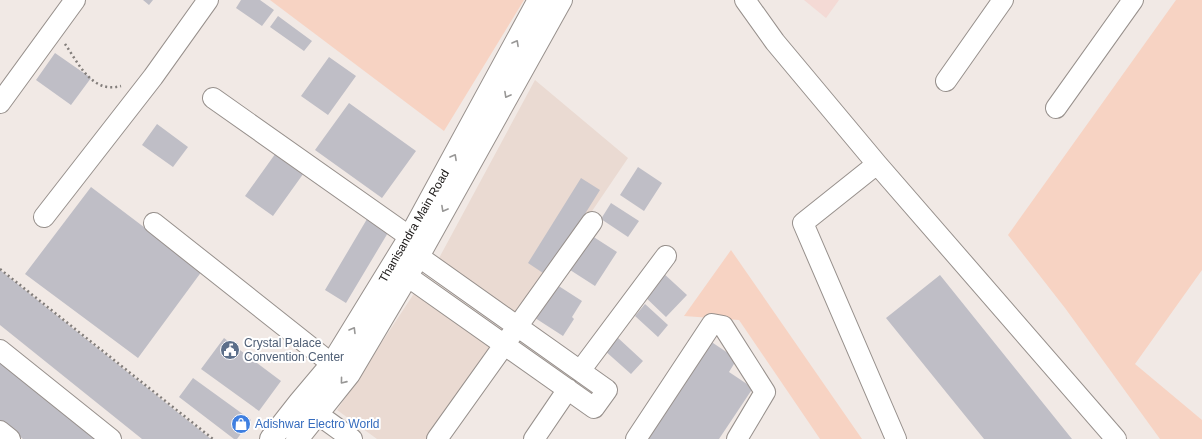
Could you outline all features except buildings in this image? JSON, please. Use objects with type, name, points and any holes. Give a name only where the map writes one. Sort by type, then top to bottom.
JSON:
[{"type":"main road","name":"Thanisandra Main Road","points":[[271,439],[349,374],[407,276],[414,247],[539,0]]},
{"type":"main road","name":"Thanisandra Main Road","points":[[297,439],[308,408],[332,364],[414,247],[512,85],[561,0]]},
{"type":"street","points":[[0,103],[75,0]]},
{"type":"street","points":[[44,217],[153,77],[208,0]]},
{"type":"street","points":[[746,0],[775,42],[877,164],[1116,439]]},
{"type":"street","points":[[946,81],[1003,0]]},
{"type":"street","points":[[1056,108],[1133,0]]},
{"type":"street","points":[[213,98],[414,247],[517,327],[607,390],[594,408],[407,276]]},
{"type":"street","points":[[877,164],[803,224],[896,439]]},
{"type":"street","points":[[437,439],[592,222]]},
{"type":"street","points":[[154,223],[332,364]]},
{"type":"street","points":[[580,371],[666,256]]},
{"type":"street","points":[[636,439],[712,324],[723,326],[765,392],[737,439]]},
{"type":"street","points":[[0,350],[111,439]]},
{"type":"street","points":[[534,439],[568,390]]},
{"type":"street","points":[[308,408],[352,439]]},
{"type":"street","points":[[0,431],[10,439]]},
{"type":"path","points":[[54,29],[89,79],[103,86],[118,87],[125,85]]},
{"type":"path","points":[[0,269],[213,439]]},
{"type":"shaded area","points":[[270,0],[524,0],[444,131]]},
{"type":"shaded area","points":[[804,0],[839,0],[826,18]]},
{"type":"shaded area","points":[[1176,0],[1202,0],[1202,270],[1135,364],[1202,420],[1202,439],[1160,439],[1065,308],[1008,235]]},
{"type":"shaded area","points":[[535,80],[628,158],[521,316],[438,260]]},
{"type":"shaded area","points":[[731,250],[862,439],[820,439],[739,320],[684,316]]},
{"type":"shaded area","points":[[417,289],[494,343],[429,439],[377,439],[337,410]]},
{"type":"place","name":"Crystal Palace Convention Center","points":[[230,350]]},
{"type":"place","name":"Adishwar Electro World","points":[[241,424]]}]
